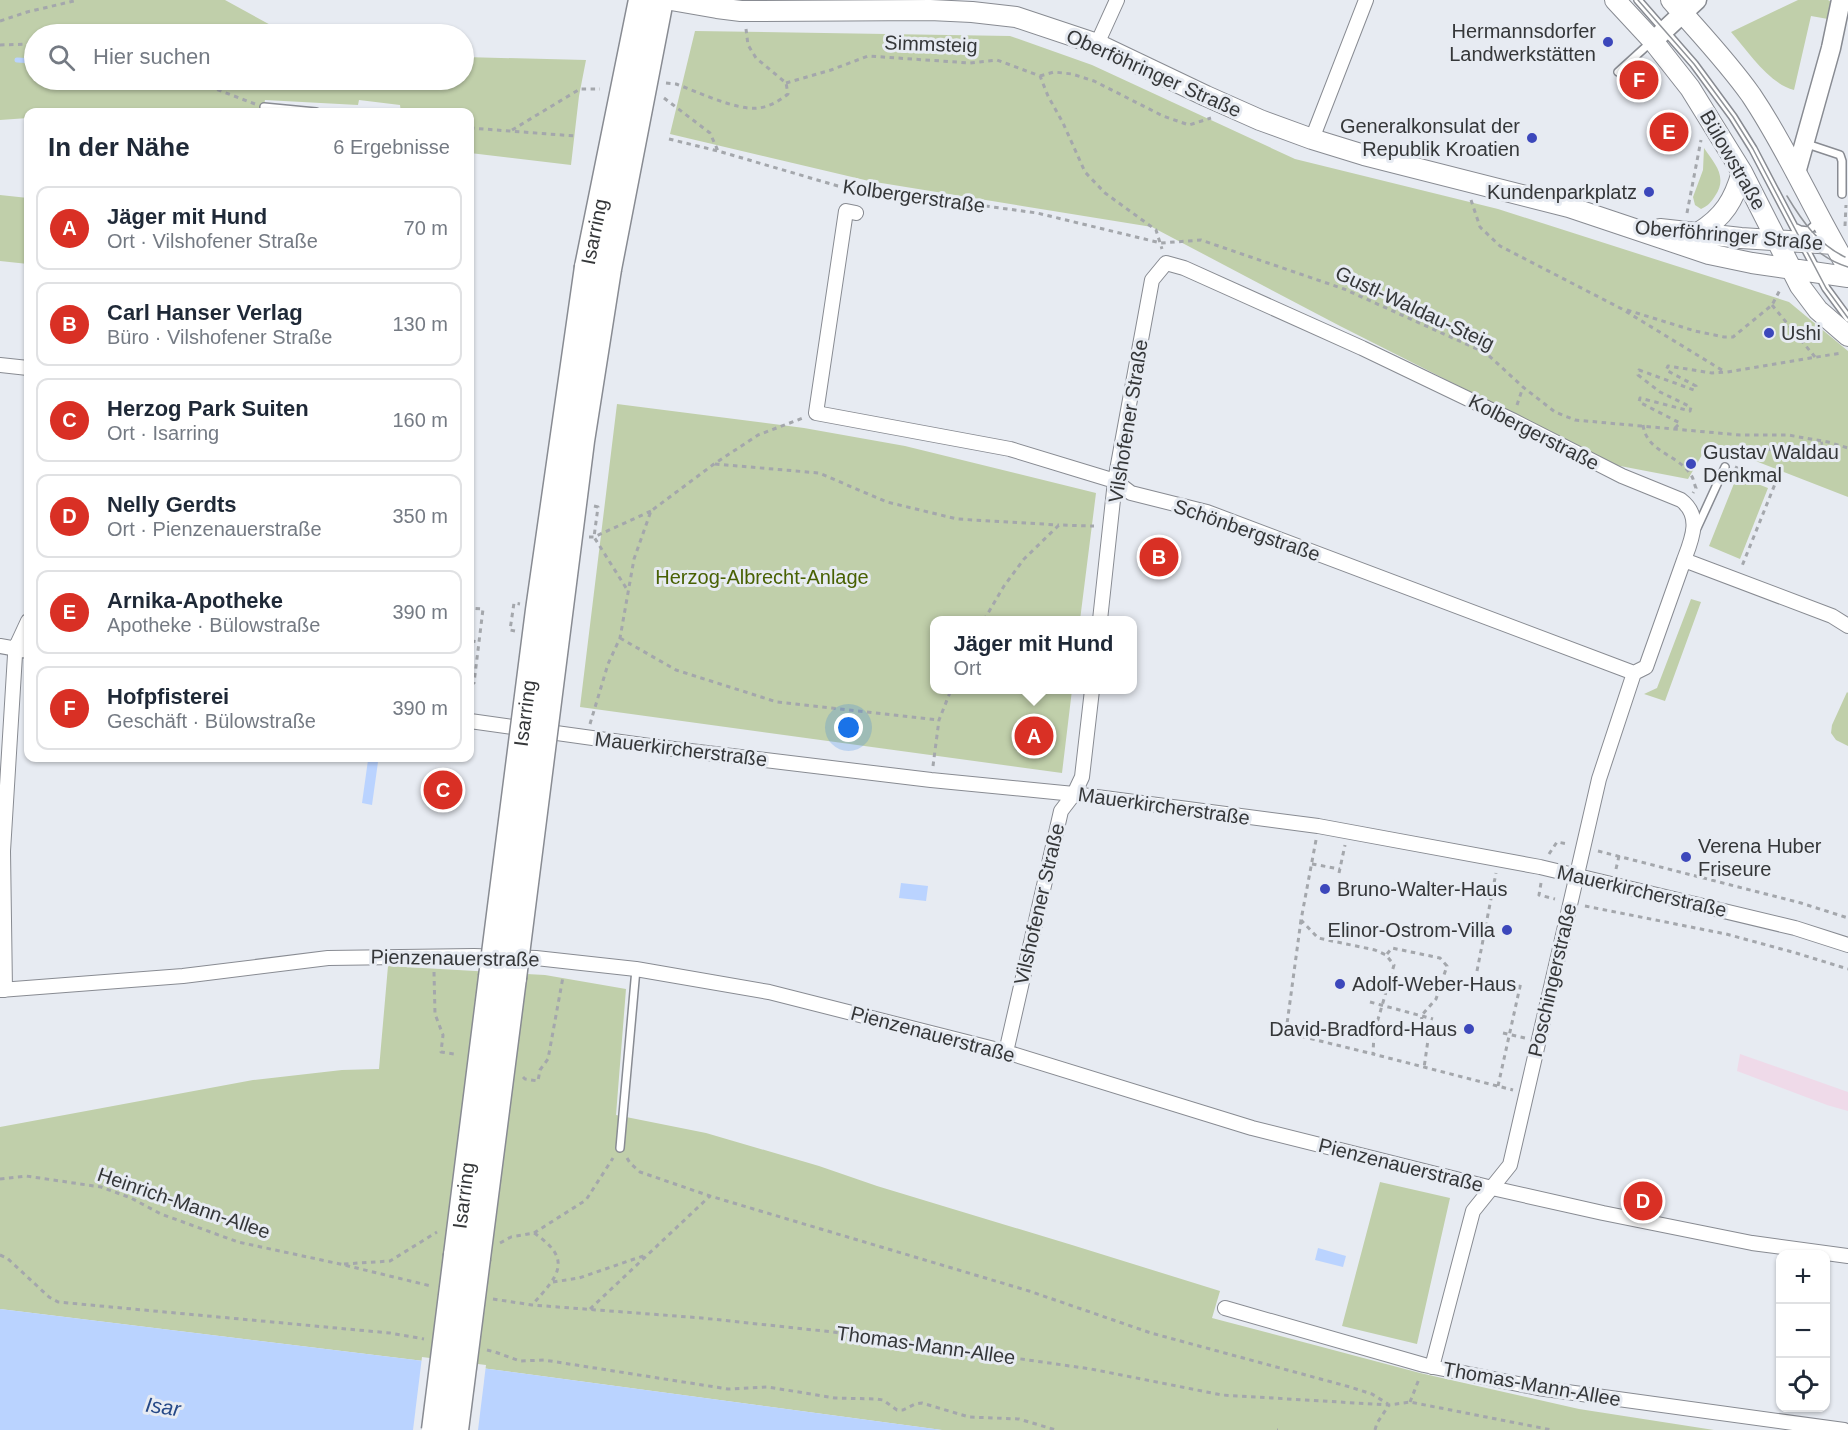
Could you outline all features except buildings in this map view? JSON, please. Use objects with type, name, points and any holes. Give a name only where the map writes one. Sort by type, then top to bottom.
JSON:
[{"type":"highway","name":"Isarring","points":[[598,268],[661,0]]},
{"type":"highway","name":"Isarring","points":[[456,1430],[503,978],[582,441],[598,268],[638,8]]},
{"type":"highway","name":"Isarring","points":[[434,1430],[476,1253]]},
{"type":"main road","name":"Oberföhringer Straße","points":[[671,0],[762,11],[972,12],[1016,17],[1097,44],[1260,120],[1312,139],[1364,155],[1569,207],[1709,254],[1848,277]]},
{"type":"main road","name":"Bülowstraße","points":[[1615,0],[1659,35],[1742,172],[1790,268],[1814,305],[1848,336]]},
{"type":"main road","points":[[1683,5],[1752,96],[1772,129],[1816,216],[1817,242],[1848,268]]},
{"type":"main road","points":[[1698,233],[1709,226],[1732,202],[1742,172]]},
{"type":"main road","name":"Oberföhringer Straße","points":[[1624,225],[1817,242]]},
{"type":"main road","points":[[1790,268],[1817,242]]},
{"type":"street","points":[[1097,44],[1117,0]]},
{"type":"street","points":[[1312,139],[1366,0]]},
{"type":"street","points":[[1796,173],[1804,143],[1839,48],[1841,0]]},
{"type":"street","points":[[1659,35],[1683,5]]},
{"type":"street","points":[[816,413],[846,211],[856,213]]},
{"type":"street","name":"Kolbergerstraße","points":[[1166,263],[1184,268],[1362,348],[1622,476],[1681,500],[1687,505]]},
{"type":"street","name":"Vilshofener Straße","points":[[1101,616],[1115,481],[1152,280],[1166,263]]},
{"type":"street","points":[[0,365],[24,368]]},
{"type":"street","name":"Schönbergstraße","points":[[816,413],[1010,449],[1115,481],[1131,493],[1207,512],[1634,673]]},
{"type":"street","points":[[1687,505],[1692,512],[1694,524],[1693,535],[1684,560],[1832,616],[1848,626]]},
{"type":"street","name":"Poschingerstraße","points":[[1428,1366],[1473,1211],[1510,1165],[1599,779],[1634,673],[1646,667],[1684,560]]},
{"type":"street","points":[[0,646],[22,650],[3,851],[2,990]]},
{"type":"street","name":"Vilshofener Straße","points":[[1006,1052],[1060,811],[1074,794],[1082,777],[1092,694]]},
{"type":"street","name":"Mauerkircherstraße","points":[[474,722],[1318,826],[1508,860],[1576,875],[1795,928],[1848,945]]},
{"type":"street","name":"Pienzenauerstraße","points":[[2,990],[183,976],[328,958],[428,956],[526,958],[636,969],[769,992],[1006,1052],[1252,1128],[1492,1188],[1752,1243],[1848,1256]]},
{"type":"street","name":"Thomas-Mann-Allee","points":[[1225,1308],[1428,1366],[1556,1391],[1844,1430]]},
{"type":"lane","points":[[1638,0],[1659,35],[1707,80],[1817,242],[1818,272],[1833,299],[1848,318]]},
{"type":"lane","points":[[1617,72],[1659,35]]},
{"type":"lane","points":[[264,107],[274,108]]},
{"type":"lane","points":[[1804,143],[1840,155],[1842,195]]},
{"type":"lane","points":[[1816,216],[1808,231],[1800,230],[1817,242]]},
{"type":"lane","points":[[1693,535],[1725,467]]},
{"type":"lane","points":[[620,1148],[636,969]]},
{"type":"path","points":[[0,21],[78,0]]},
{"type":"path","points":[[666,83],[676,84],[731,104],[757,109],[778,102],[788,94],[786,83],[756,58],[748,45],[746,29]]},
{"type":"path","points":[[0,45],[24,44]]},
{"type":"path","name":"Simmsteig","points":[[786,83],[868,56],[970,63],[997,60],[1040,76],[1054,72],[1072,74],[1094,81],[1162,116],[1189,125],[1213,117]]},
{"type":"path","points":[[1040,76],[1085,172],[1106,193],[1156,230],[1166,263]]},
{"type":"path","points":[[510,131],[580,89],[600,89]]},
{"type":"path","points":[[219,90],[264,107]]},
{"type":"path","points":[[664,98],[710,133],[718,151]]},
{"type":"path","points":[[474,128],[575,136]]},
{"type":"path","name":"Kolbergerstraße","points":[[669,139],[838,186],[1037,213],[1161,243]]},
{"type":"path","points":[[1687,214],[1701,140]]},
{"type":"path","points":[[1470,196],[1480,227],[1500,246],[1622,309],[1727,372]]},
{"type":"path","name":"Gustl-Waldau-Steig","points":[[1161,243],[1201,240],[1344,289],[1486,353],[1522,387],[1555,412],[1575,420],[1740,435],[1788,435],[1848,448]]},
{"type":"path","points":[[1622,309],[1695,331],[1733,337],[1772,305],[1782,287]]},
{"type":"path","points":[[1772,305],[1815,357]]},
{"type":"path","points":[[1675,428],[1680,423],[1639,402],[1640,398],[1690,411],[1692,407],[1660,392],[1638,375],[1639,370],[1694,390],[1696,386],[1666,370],[1668,366],[1712,373],[1727,372],[1848,352]]},
{"type":"path","points":[[1512,420],[1522,387]]},
{"type":"path","points":[[594,537],[651,511],[714,464],[758,435],[816,413]]},
{"type":"path","points":[[1643,425],[1645,436],[1651,443],[1684,466],[1692,476],[1696,488],[1687,505]]},
{"type":"path","points":[[1737,579],[1775,484],[1726,463],[1733,448],[1788,450],[1828,442]]},
{"type":"path","points":[[714,464],[819,473],[887,502],[957,519],[1112,526]]},
{"type":"path","points":[[598,511],[594,537],[628,591]]},
{"type":"path","points":[[586,737],[608,664],[620,638],[634,559],[651,511]]},
{"type":"path","points":[[987,616],[1004,586],[1024,559],[1059,525]]},
{"type":"path","points":[[510,630],[514,607]]},
{"type":"path","points":[[474,608],[483,609],[474,683]]},
{"type":"path","points":[[620,638],[676,670],[777,702],[939,720]]},
{"type":"path","points":[[474,641],[479,642]]},
{"type":"path","points":[[932,780],[939,720],[949,694]]},
{"type":"path","points":[[1549,854],[1557,842],[1583,847],[1801,903],[1848,918]]},
{"type":"path","points":[[1313,854],[1301,920],[1287,1024],[1292,1034],[1526,1094]]},
{"type":"path","points":[[1311,864],[1339,871],[1341,860]]},
{"type":"path","points":[[1541,881],[1539,895],[1726,934],[1848,969]]},
{"type":"path","points":[[1477,971],[1493,890]]},
{"type":"path","points":[[1301,920],[1318,938],[1375,950],[1386,955],[1394,965],[1380,1006],[1374,1033],[1373,1054]]},
{"type":"path","points":[[1386,955],[1392,948],[1440,958],[1447,966],[1436,999],[1421,1016]]},
{"type":"path","points":[[428,956],[427,966],[434,966],[435,1014],[443,1035],[441,1052],[454,1054]]},
{"type":"path","points":[[521,1074],[525,1079],[538,1081],[540,1070],[548,1059],[562,977],[569,978],[570,961]]},
{"type":"path","points":[[1498,1086],[1521,982]]},
{"type":"path","points":[[1370,1002],[1433,1019]]},
{"type":"path","points":[[1421,1016],[1428,1040],[1424,1068]]},
{"type":"path","points":[[1503,1033],[1515,1036]]},
{"type":"path","points":[[476,1253],[511,1237],[534,1233],[586,1200],[620,1148],[630,1163],[640,1172],[710,1196],[1029,1291],[1081,1311],[1151,1333],[1372,1394],[1389,1405],[1375,1430]]},
{"type":"path","name":"Heinrich-Mann-Allee","points":[[0,1179],[26,1176],[101,1187],[131,1198],[161,1214],[238,1242],[440,1288]]},
{"type":"path","points":[[590,1309],[710,1196]]},
{"type":"path","points":[[340,1264],[390,1261],[437,1232]]},
{"type":"path","points":[[532,1305],[553,1282],[559,1269],[557,1253],[548,1242],[534,1233]]},
{"type":"path","points":[[0,1255],[7,1258],[49,1298],[58,1302],[390,1333],[425,1339]]},
{"type":"path","points":[[553,1282],[579,1278],[648,1255]]},
{"type":"path","name":"Thomas-Mann-Allee","points":[[485,1298],[532,1305],[833,1332],[1090,1369],[1222,1395],[1389,1405],[1410,1402],[1552,1430]]},
{"type":"path","points":[[483,1350],[520,1361],[544,1360],[728,1389],[768,1387],[835,1398],[877,1399],[883,1400],[897,1410],[922,1403],[969,1417],[1019,1419],[1056,1430]]},
{"type":"path","points":[[1410,1402],[1428,1366]]},
{"type":"shaded area","points":[[1740,1054],[1848,1092],[1848,1111],[1737,1071]]},
{"type":"green space","points":[[0,0],[225,0],[269,24],[24,24],[24,90],[474,90],[474,57],[586,60],[579,96],[571,165],[474,153],[474,108],[400,108],[400,105],[359,100],[358,105],[265,100],[264,108],[24,108],[24,118],[0,120]]},
{"type":"green space","points":[[1798,0],[1832,2],[1828,19],[1811,16],[1794,90],[1785,87],[1768,74],[1731,32]]},
{"type":"green space","points":[[695,31],[1010,36],[1092,65],[1295,159],[1498,209],[1789,302],[1848,351],[1848,497],[1709,443],[1688,479],[1615,465],[1340,326],[1152,227],[869,181],[670,134]]},
{"type":"green space","points":[[1704,148],[1718,171],[1720,183],[1712,200],[1701,209],[1695,205],[1693,197],[1703,170]]},
{"type":"green space","points":[[0,195],[24,198],[24,264],[0,261]]},
{"type":"green space","name":"Herzog-Albrecht-Anlage","points":[[617,404],[804,428],[905,446],[1096,493],[1081,616],[930,616],[930,694],[1072,694],[1062,773],[580,707]]},
{"type":"green space","points":[[1737,476],[1768,488],[1740,559],[1709,546]]},
{"type":"green space","points":[[1691,599],[1701,602],[1665,701],[1644,694],[1657,688]]},
{"type":"green space","points":[[1847,692],[1848,746],[1836,740],[1831,733],[1832,725]]},
{"type":"green space","points":[[388,966],[545,975],[626,989],[616,1115],[706,1133],[1220,1291],[1212,1318],[1420,1373],[1579,1409],[1714,1430],[942,1430],[489,1369],[0,1309],[0,1127],[253,1080],[342,1070],[379,1069]]},
{"type":"green space","points":[[1380,1182],[1450,1198],[1417,1344],[1342,1326]]},
{"type":"water","points":[[368,762],[378,762],[372,805],[362,803]]},
{"type":"water","points":[[901,883],[928,886],[926,901],[899,898]]},
{"type":"water","points":[[1318,1248],[1346,1256],[1343,1267],[1315,1260]]},
{"type":"water","name":"Isar","points":[[0,1309],[489,1369],[942,1430],[0,1430]]},
{"type":"pier","points":[[422,1357],[486,1365],[478,1430],[413,1430]]},
{"type":"waterway","points":[[17,60],[24,60]]},
{"type":"tram line","points":[[1638,0],[1694,64],[1733,117],[1753,149],[1826,288],[1848,318]]},
{"type":"tram line","points":[[1787,196],[1811,231],[1827,246],[1845,257]]},
{"type":"tram line","points":[[1806,239],[1825,256],[1848,267]]},
{"type":"place","name":"Hermannsdorfer Landwerkstätten","points":[[1608,42]]},
{"type":"place","name":"Hofpfisterei","points":[[1639,80]]},
{"type":"place","name":"Arnika-Apotheke","points":[[1669,132]]},
{"type":"place","name":"Generalkonsulat der Republik Kroatien","points":[[1532,138]]},
{"type":"place","name":"Kundenparkplatz","points":[[1649,192]]},
{"type":"place","name":"Ushi","points":[[1769,333]]},
{"type":"place","name":"Gustav Waldau Denkmal","points":[[1691,464]]},
{"type":"place","name":"Carl Hanser Verlag","points":[[1159,557]]},
{"type":"place","name":"Jäger mit Hund","points":[[1034,736]]},
{"type":"place","name":"Herzog Park Suiten","points":[[443,790]]},
{"type":"place","name":"Verena Huber Friseure","points":[[1686,857]]},
{"type":"place","name":"Bruno-Walter-Haus","points":[[1325,889]]},
{"type":"place","name":"Elinor-Ostrom-Villa","points":[[1507,930]]},
{"type":"place","name":"Adolf-Weber-Haus","points":[[1340,984]]},
{"type":"place","name":"David-Bradford-Haus","points":[[1469,1029]]},
{"type":"place","name":"Nelly Gerdts","points":[[1643,1201]]}]
